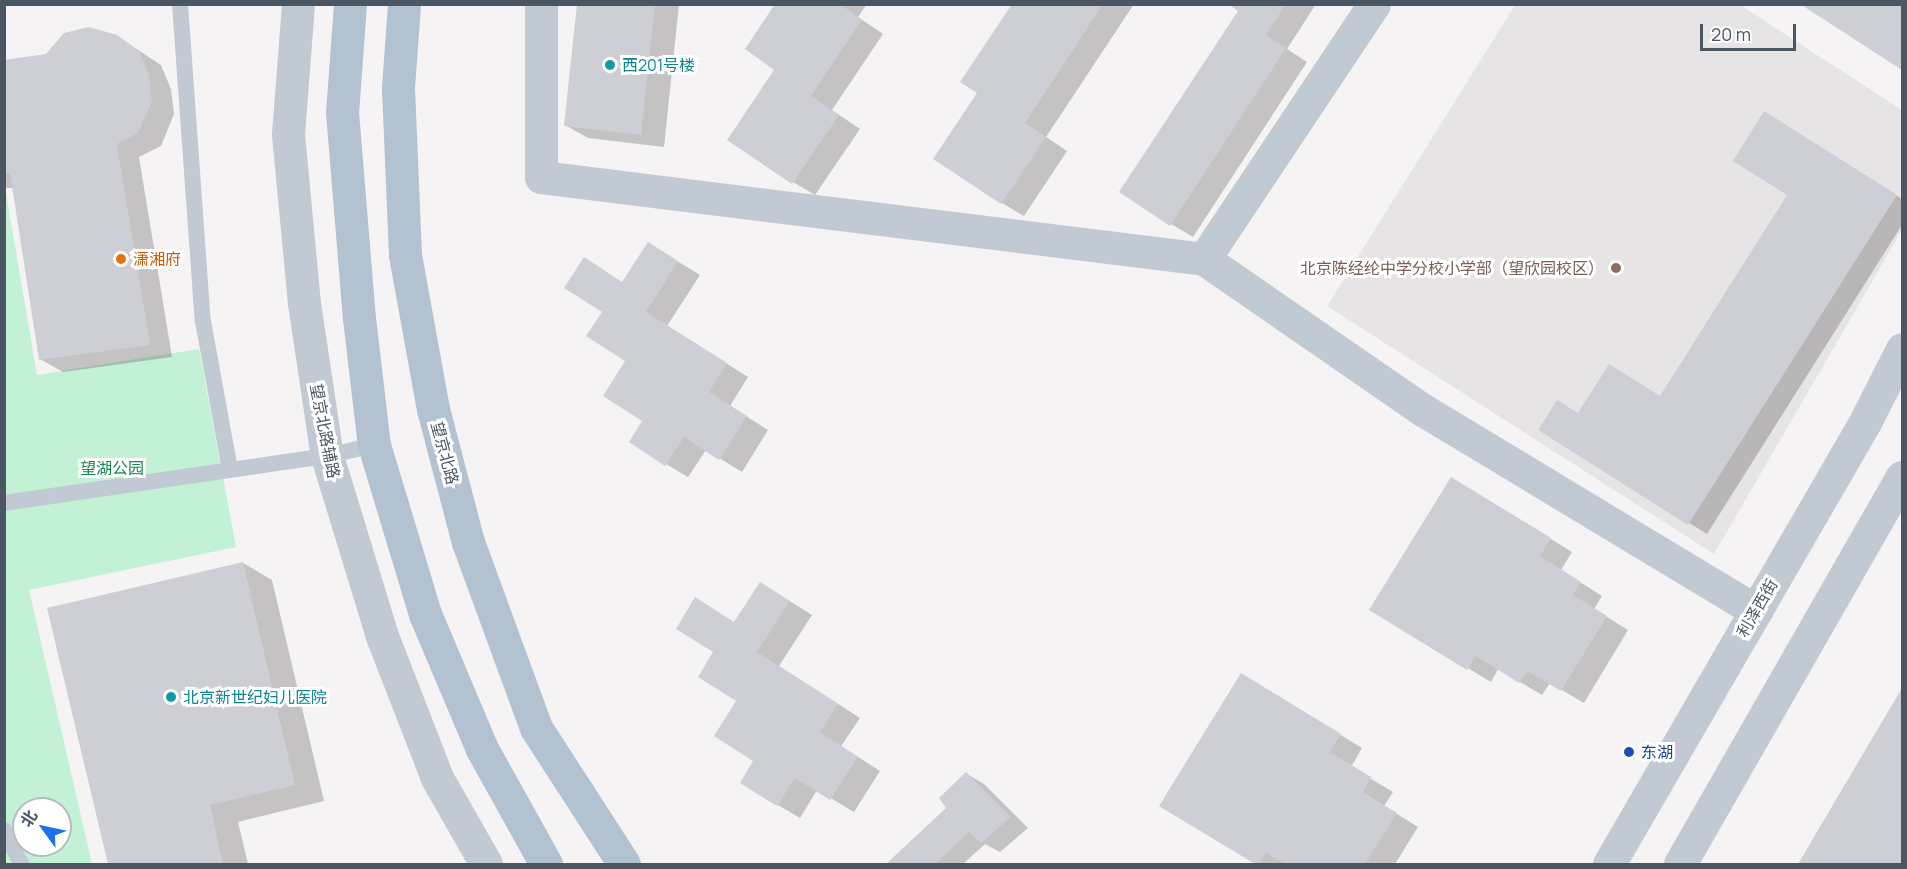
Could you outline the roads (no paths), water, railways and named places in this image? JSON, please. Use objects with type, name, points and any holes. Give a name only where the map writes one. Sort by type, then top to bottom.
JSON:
[{"type":"main road","points":[[350,4],[342,112],[359,318],[374,445],[425,614],[483,749],[546,864]]},
{"type":"main road","name":"望京北路","points":[[404,4],[398,88],[405,255],[433,409],[468,542],[536,728],[624,864]]},
{"type":"street","name":"望京北路辅路","points":[[298,4],[288,134],[304,303],[327,456],[382,636],[437,778],[486,864]]},
{"type":"street","points":[[541,4],[541,177],[1204,259],[1423,410],[1756,611]]},
{"type":"street","points":[[1204,259],[1374,4]]},
{"type":"street","name":"利泽西街","points":[[1609,864],[1864,424],[1902,349]]},
{"type":"street","points":[[1680,864],[1902,477]]},
{"type":"lane","points":[[180,4],[203,321],[230,470]]},
{"type":"lane","points":[[4,503],[327,456],[374,445]]},
{"type":"lane","points":[[4,830],[21,864]]},
{"type":"place","name":"西201号楼","points":[[610,65]]},
{"type":"place","name":"潇湘府","points":[[121,259]]},
{"type":"place","name":"北京陈经纶中学分校小学部（望欣园校区）","points":[[1616,268]]},
{"type":"place","name":"北京新世纪妇儿医院","points":[[171,697]]},
{"type":"place","name":"东湖","points":[[1629,752]]},
{"type":"park label","name":"望湖公园","points":[[112,468]]}]
